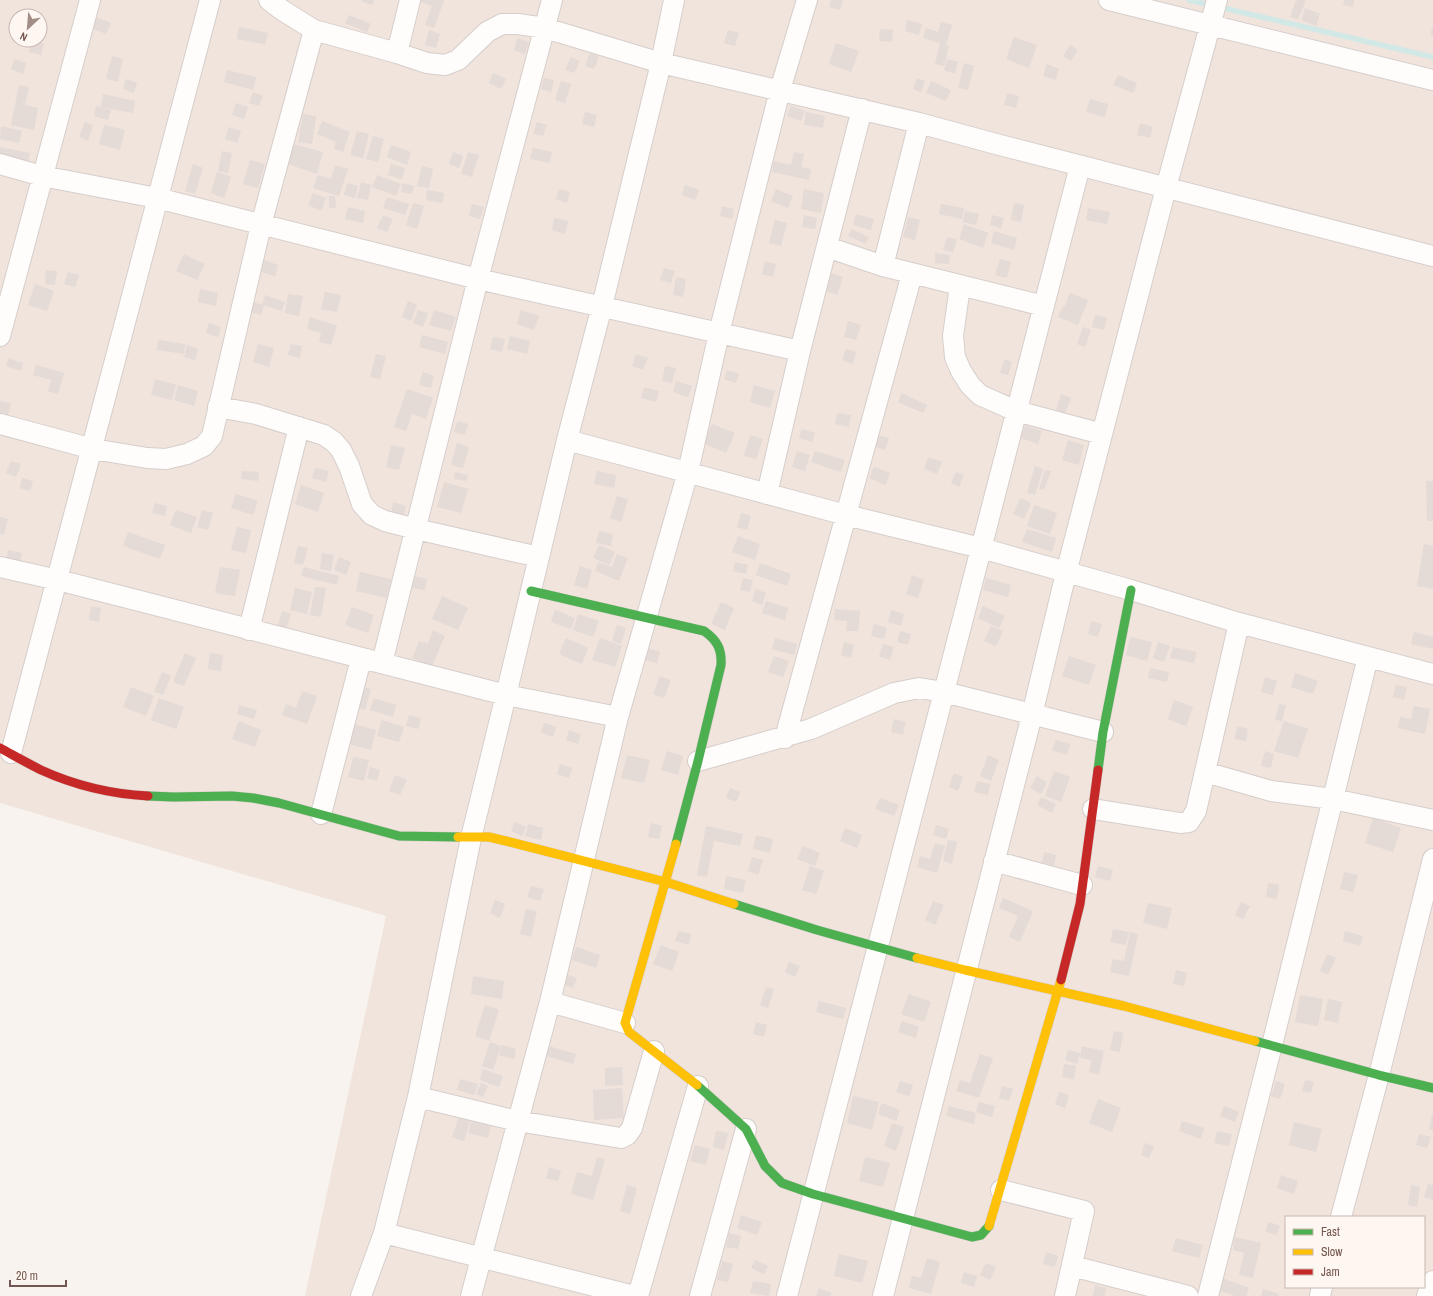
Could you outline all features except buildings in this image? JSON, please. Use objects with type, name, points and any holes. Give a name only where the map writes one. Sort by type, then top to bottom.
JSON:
[{"type":"street","points":[[0,336],[90,0]]},
{"type":"street","points":[[210,0],[58,580],[5,750],[41,770],[81,785],[130,795],[174,797],[232,796],[279,803],[398,836],[489,838],[503,840],[666,882],[817,930],[877,947],[1058,992],[1124,1006],[1379,1075],[1433,1088]]},
{"type":"street","points":[[270,0],[282,10],[314,30],[427,63],[445,65],[458,60],[486,32],[502,24],[518,24],[545,28],[661,63],[919,123],[1080,166],[1433,256]]},
{"type":"street","points":[[397,53],[410,0]]},
{"type":"street","points":[[382,663],[478,279],[552,0]]},
{"type":"street","points":[[360,1296],[384,1233],[418,1097],[471,838],[567,440],[602,306],[661,63],[674,0]]},
{"type":"street","points":[[470,1296],[550,1002],[618,717],[688,472],[719,333],[780,90],[806,0]]},
{"type":"street","points":[[1109,0],[1433,80]]},
{"type":"street","points":[[883,1296],[1032,715],[1066,572],[1166,188],[1217,0]]},
{"type":"street","points":[[0,424],[93,449],[147,458],[166,459],[187,454],[204,446],[212,436],[261,225],[314,30]]},
{"type":"street","points":[[767,494],[800,351],[862,109]]},
{"type":"street","points":[[883,266],[919,123]]},
{"type":"street","points":[[0,164],[42,176],[157,198],[478,279],[800,351]]},
{"type":"street","points":[[787,1296],[1080,166]]},
{"type":"street","points":[[827,247],[912,274],[1044,306]]},
{"type":"street","points":[[785,738],[912,274]]},
{"type":"street","points":[[960,286],[953,336],[955,356],[961,371],[970,385],[980,395],[1016,411],[1102,434]]},
{"type":"street","points":[[218,407],[256,414],[324,435],[334,442],[341,450],[349,466],[354,485],[362,504],[372,515],[385,521],[416,529],[539,557]]},
{"type":"street","points":[[249,630],[299,427]]},
{"type":"street","points":[[567,440],[846,515],[981,548],[1131,590],[1239,623],[1433,674]]},
{"type":"street","points":[[0,567],[58,580],[506,695],[618,717]]},
{"type":"street","points":[[530,591],[704,631],[714,637],[719,643],[722,654],[721,665],[698,761],[666,882],[626,1018],[629,1032],[698,1086],[746,1129],[765,1166],[782,1183],[813,1194],[972,1237],[981,1236],[987,1231],[991,1223],[1058,992],[1080,904],[1103,732],[1131,590]]},
{"type":"street","points":[[1093,809],[1180,823],[1189,822],[1196,811],[1239,623]]},
{"type":"street","points":[[1208,1296],[1368,657]]},
{"type":"street","points":[[321,814],[361,659]]},
{"type":"street","points":[[698,761],[785,738],[811,729],[894,693],[919,688],[944,692],[1103,732]]},
{"type":"street","points":[[1205,772],[1271,791],[1332,798],[1433,820]]},
{"type":"street","points":[[1341,1216],[1379,1075],[1433,859]]},
{"type":"street","points":[[994,861],[1082,885]]},
{"type":"street","points":[[550,1002],[626,1022]]},
{"type":"street","points":[[418,1097],[517,1121],[621,1138],[627,1135],[632,1128],[654,1051]]},
{"type":"street","points":[[638,1296],[698,1086]]},
{"type":"street","points":[[700,1296],[746,1129]]},
{"type":"street","points":[[1001,1190],[1084,1210],[1064,1296]]},
{"type":"street","points":[[384,1233],[481,1256],[634,1296]]},
{"type":"street","points":[[1072,1266],[1188,1296]]},
{"type":"street","points":[[1427,1296],[1433,1281]]},
{"type":"shaded area","points":[[0,0],[1433,0],[1433,1296],[305,1296],[386,916],[0,803]]},
{"type":"waterway","points":[[1189,0],[1433,57]]},
{"type":"traffic: fast","points":[[1098,770],[1103,732],[1131,590]]},
{"type":"traffic: fast","points":[[531,591],[704,631],[718,645],[721,654],[721,665],[676,844]]},
{"type":"traffic: fast","points":[[148,796],[232,796],[253,798],[279,803],[399,836],[458,837]]},
{"type":"traffic: fast","points":[[734,904],[817,930],[917,958]]},
{"type":"traffic: fast","points":[[1255,1041],[1379,1075],[1433,1088]]},
{"type":"traffic: fast","points":[[697,1085],[746,1129],[765,1166],[782,1183],[813,1194],[972,1237],[981,1235],[989,1226]]},
{"type":"traffic: slow","points":[[458,837],[489,837],[510,842],[666,882],[734,904]]},
{"type":"traffic: slow","points":[[676,844],[625,1023],[629,1032],[697,1085]]},
{"type":"traffic: slow","points":[[917,958],[1124,1006],[1255,1041]]},
{"type":"traffic: slow","points":[[989,1226],[1061,980]]},
{"type":"traffic: jam","points":[[0,748],[41,770],[66,780],[107,791],[148,796]]},
{"type":"traffic: jam","points":[[1061,980],[1080,904],[1098,770]]}]
